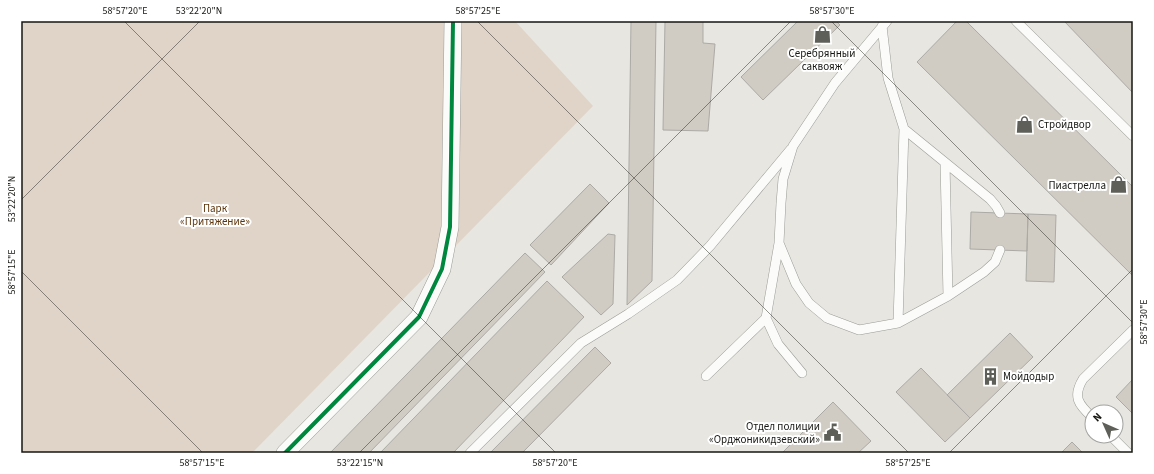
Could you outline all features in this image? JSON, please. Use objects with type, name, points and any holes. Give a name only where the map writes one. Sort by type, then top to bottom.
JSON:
[{"type":"street","points":[[285,453],[419,317],[442,269],[450,227],[453,21]]},
{"type":"lane","points":[[1016,21],[1133,136]]},
{"type":"lane","points":[[884,24],[888,78],[904,129],[898,323]]},
{"type":"lane","points":[[470,453],[581,342],[628,314],[677,280],[710,246],[793,146],[836,83],[884,24]]},
{"type":"lane","points":[[904,129],[990,199],[1000,213]]},
{"type":"lane","points":[[793,146],[783,179],[779,243],[766,318],[778,344],[802,373]]},
{"type":"lane","points":[[944,163],[948,296]]},
{"type":"lane","points":[[779,243],[796,284],[809,302],[827,318],[859,330],[898,323],[948,296],[984,272],[994,262],[1000,250]]},
{"type":"lane","points":[[706,376],[766,318]]},
{"type":"lane","points":[[1084,410],[1078,401],[1078,386],[1083,379],[1133,330]]},
{"type":"lane","points":[[1119,444],[1128,453]]},
{"type":"green space","name":"Парк «Притяжение»","points":[[21,21],[515,21],[593,106],[252,453],[21,453]]},
{"type":"building","points":[[631,21],[656,21],[652,281],[627,305]]},
{"type":"building","points":[[665,21],[703,21],[703,43],[715,44],[708,131],[663,130]]},
{"type":"building","points":[[798,21],[836,21],[840,25],[763,100],[741,77]]},
{"type":"building","name":"Стройдвор","points":[[957,21],[966,21],[1133,187],[1133,276],[917,62]]},
{"type":"building","points":[[1064,21],[1133,21],[1133,93]]},
{"type":"building","points":[[590,184],[609,203],[551,265],[530,245]]},
{"type":"building","points":[[971,212],[1028,214],[1027,251],[970,249]]},
{"type":"building","points":[[1028,214],[1056,215],[1054,282],[1026,281]]},
{"type":"building","points":[[608,234],[615,235],[613,304],[601,315],[562,277]]},
{"type":"building","points":[[525,253],[545,272],[369,453],[330,453]]},
{"type":"building","points":[[547,281],[584,317],[453,453],[380,453]]},
{"type":"building","name":"Мойдодыр","points":[[1010,333],[1033,357],[970,418],[947,395]]},
{"type":"building","points":[[595,347],[611,363],[522,453],[490,453]]},
{"type":"building","points":[[921,368],[970,418],[945,442],[896,392]]},
{"type":"building","points":[[1133,379],[1133,414],[1116,397]]},
{"type":"building","name":"Отдел полиции «Орджоникидзевский»","points":[[833,402],[871,441],[858,453],[782,453]]},
{"type":"building","points":[[1072,442],[1083,453],[1061,453]]},
{"type":"cycle path","points":[[285,453],[419,317],[442,269],[450,227],[453,21]]},
{"type":"place","name":"Серебрянный саквояж","points":[[822,35]]},
{"type":"place","name":"Стройдвор","points":[[1025,124]]},
{"type":"place","name":"Пиастрелла","points":[[1119,185]]},
{"type":"place","name":"Мойдодыр","points":[[990,376]]},
{"type":"place","name":"Отдел полиции «Орджоникидзевский»","points":[[833,432]]}]
